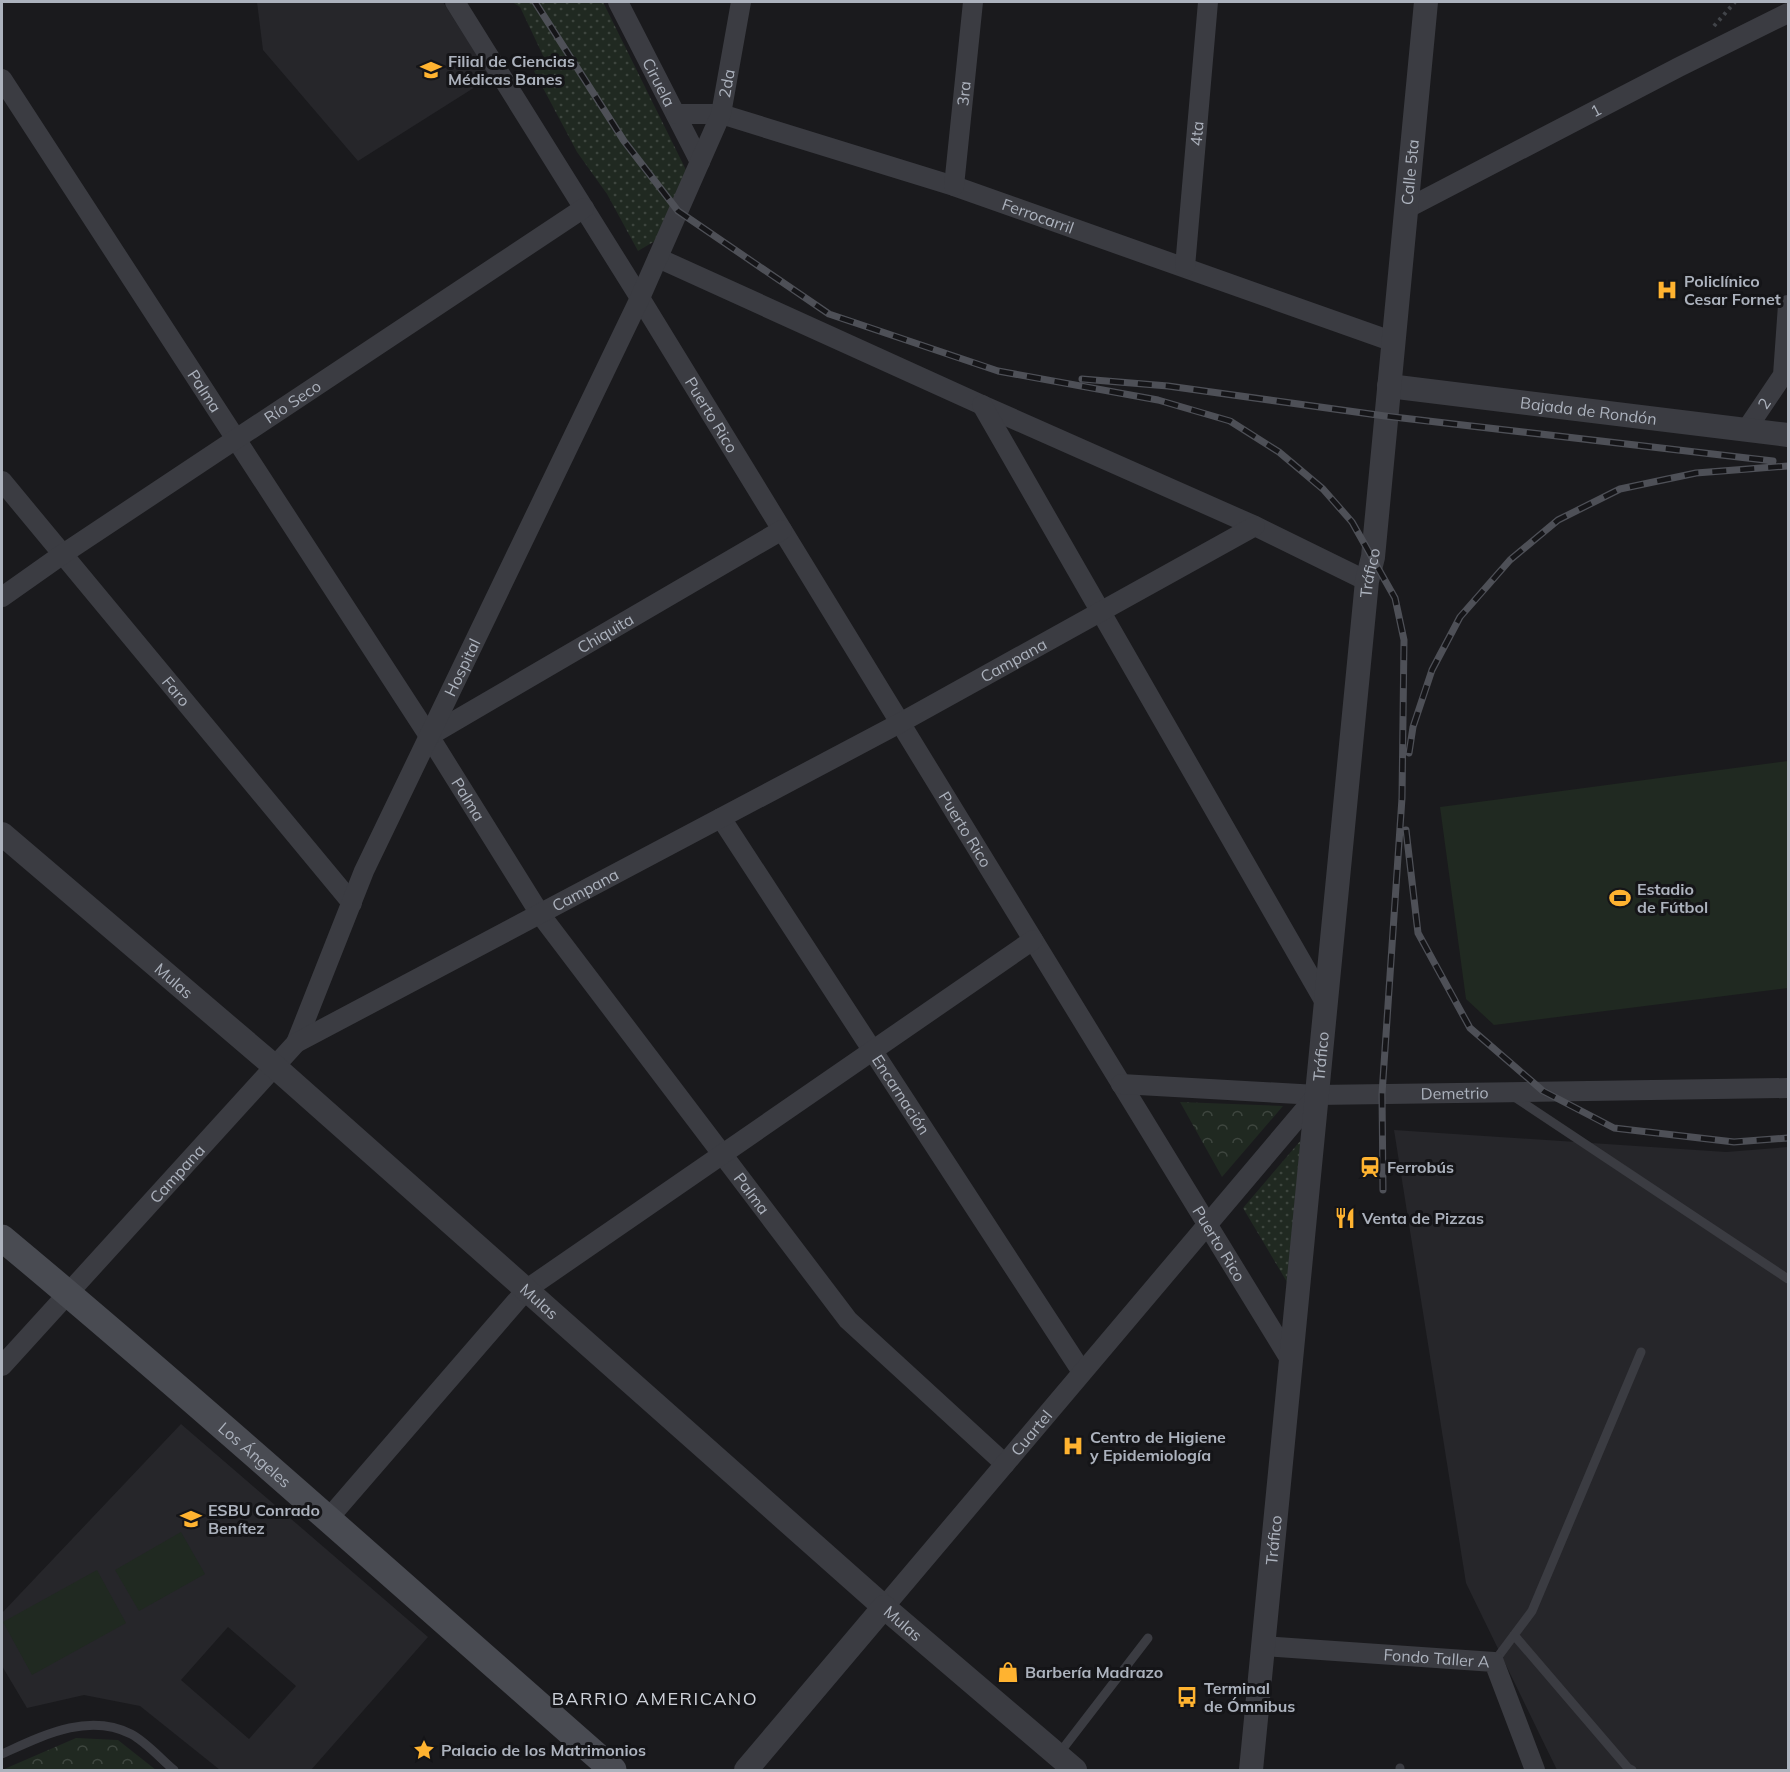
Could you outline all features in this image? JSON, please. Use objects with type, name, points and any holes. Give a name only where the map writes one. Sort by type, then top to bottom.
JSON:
[{"type":"main road","name":"Los Ángeles","points":[[2,1238],[68,1293],[613,1770]]},
{"type":"street","name":"Puerto Rico","points":[[455,2],[640,298],[1291,1361]]},
{"type":"street","name":"Ciruela","points":[[618,2],[700,162]]},
{"type":"street","name":"2da","points":[[700,162],[721,114],[741,2]]},
{"type":"street","name":"3ra","points":[[954,186],[973,2]]},
{"type":"street","name":"4ta","points":[[1185,267],[1208,2]]},
{"type":"street","name":"Calle 5ta","points":[[1394,342],[1426,2]]},
{"type":"street","name":"1","points":[[1406,209],[1788,13]]},
{"type":"street","name":"Palma","points":[[2,79],[429,736],[540,914],[848,1320],[1005,1464]]},
{"type":"street","name":"Ferrocarril","points":[[676,114],[721,114],[954,186],[1394,342]]},
{"type":"street","points":[[640,298],[700,162]]},
{"type":"street","name":"Río Seco","points":[[2,597],[63,554],[584,208]]},
{"type":"street","points":[[658,258],[1256,526],[1367,582]]},
{"type":"street","name":"Hospital","points":[[296,1043],[364,871],[640,298]]},
{"type":"street","name":"2","points":[[1746,430],[1783,375],[1788,305]]},
{"type":"street","name":"Tráfico","points":[[1251,1770],[1367,582],[1372,557],[1394,342]]},
{"type":"street","name":"Bajada de Rondón","points":[[1389,386],[1788,435]]},
{"type":"street","points":[[982,405],[1326,1004]]},
{"type":"street","name":"Faro","points":[[2,481],[352,903]]},
{"type":"street","name":"Campana","points":[[2,1366],[296,1043],[900,723],[1256,526]]},
{"type":"street","name":"Chiquita","points":[[429,736],[782,530]]},
{"type":"street","name":"Encarnación","points":[[721,818],[1082,1372]]},
{"type":"street","name":"Mulas","points":[[2,834],[274,1066],[884,1606],[1066,1763]]},
{"type":"street","points":[[327,1519],[527,1289],[1033,940]]},
{"type":"street","name":"Demetrio","points":[[1121,1083],[1317,1095],[1788,1088]]},
{"type":"street","name":"Cuartel","points":[[746,1770],[1317,1095]]},
{"type":"street","name":"Fondo Taller A","points":[[1263,1646],[1494,1662],[1535,1770]]},
{"type":"lane","points":[[1507,1092],[1788,1279]]},
{"type":"lane","points":[[1494,1662],[1532,1611],[1641,1352]]},
{"type":"lane","points":[[1514,1635],[1632,1770]]},
{"type":"lane","points":[[1066,1763],[1148,1638]]},
{"type":"lane","points":[[2,1754],[46,1734],[85,1724],[108,1727],[132,1734],[174,1770]]},
{"type":"shaded area","points":[[257,2],[443,2],[491,77],[358,161],[263,50]]},
{"type":"shaded area","points":[[1394,1130],[1726,1152],[1788,1147],[1788,1770],[1557,1770],[1466,1583]]},
{"type":"shaded area","name":"ESBU Conrado Benítez","points":[[181,1424],[428,1637],[311,1770],[220,1770],[140,1706],[84,1695],[27,1708],[2,1666],[2,1613]],"holes":[[[228,1627],[296,1686],[249,1739],[181,1680]]]},
{"type":"green space","points":[[512,2],[603,2],[688,174],[660,238],[638,251],[607,194],[577,152],[534,71],[547,64],[520,7]]},
{"type":"green space","name":"Estadio de Fútbol","points":[[1788,761],[1788,988],[1494,1025],[1466,999],[1440,807]]},
{"type":"green space","points":[[1180,1102],[1283,1106],[1222,1177]]},
{"type":"green space","points":[[1301,1140],[1287,1282],[1243,1208]]},
{"type":"green space","points":[[181,1532],[205,1574],[139,1611],[115,1570]]},
{"type":"green space","points":[[97,1570],[126,1623],[32,1675],[3,1622]]},
{"type":"green space","points":[[76,1738],[118,1740],[156,1770],[2,1770]]},
{"type":"railway","points":[[535,2],[624,141],[678,211],[829,314],[998,371],[1158,400],[1230,421],[1279,452],[1323,489],[1352,522],[1395,598],[1404,640],[1402,798],[1382,1094],[1383,1190]]},
{"type":"railway","points":[[1082,379],[1168,386],[1385,416],[1773,461]]},
{"type":"railway","points":[[1409,753],[1413,727],[1432,670],[1460,617],[1510,560],[1558,520],[1620,489],[1696,473],[1788,466]]},
{"type":"railway","points":[[1406,830],[1418,933],[1470,1028],[1543,1091],[1614,1128],[1734,1142],[1788,1138]]},
{"type":"place","name":"Filial de Ciencias Médicas Banes","points":[[431,70]]},
{"type":"place","name":"Policlínico Cesar Fornet","points":[[1667,290]]},
{"type":"place","name":"Estadio de Fútbol","points":[[1620,898]]},
{"type":"place","name":"Ferrobús","points":[[1370,1167]]},
{"type":"place","name":"Venta de Pizzas","points":[[1345,1218]]},
{"type":"place","name":"Centro de Higiene y Epidemiología","points":[[1073,1446]]},
{"type":"place","name":"ESBU Conrado Benítez","points":[[191,1519]]},
{"type":"place","name":"Barbería Madrazo","points":[[1008,1672]]},
{"type":"place","name":"Terminal de Ómnibus","points":[[1187,1697]]},
{"type":"place","name":"Palacio de los Matrimonios","points":[[424,1750]]},
{"type":"district","name":"BARRIO AMERICANO","points":[[655,1699]]}]
